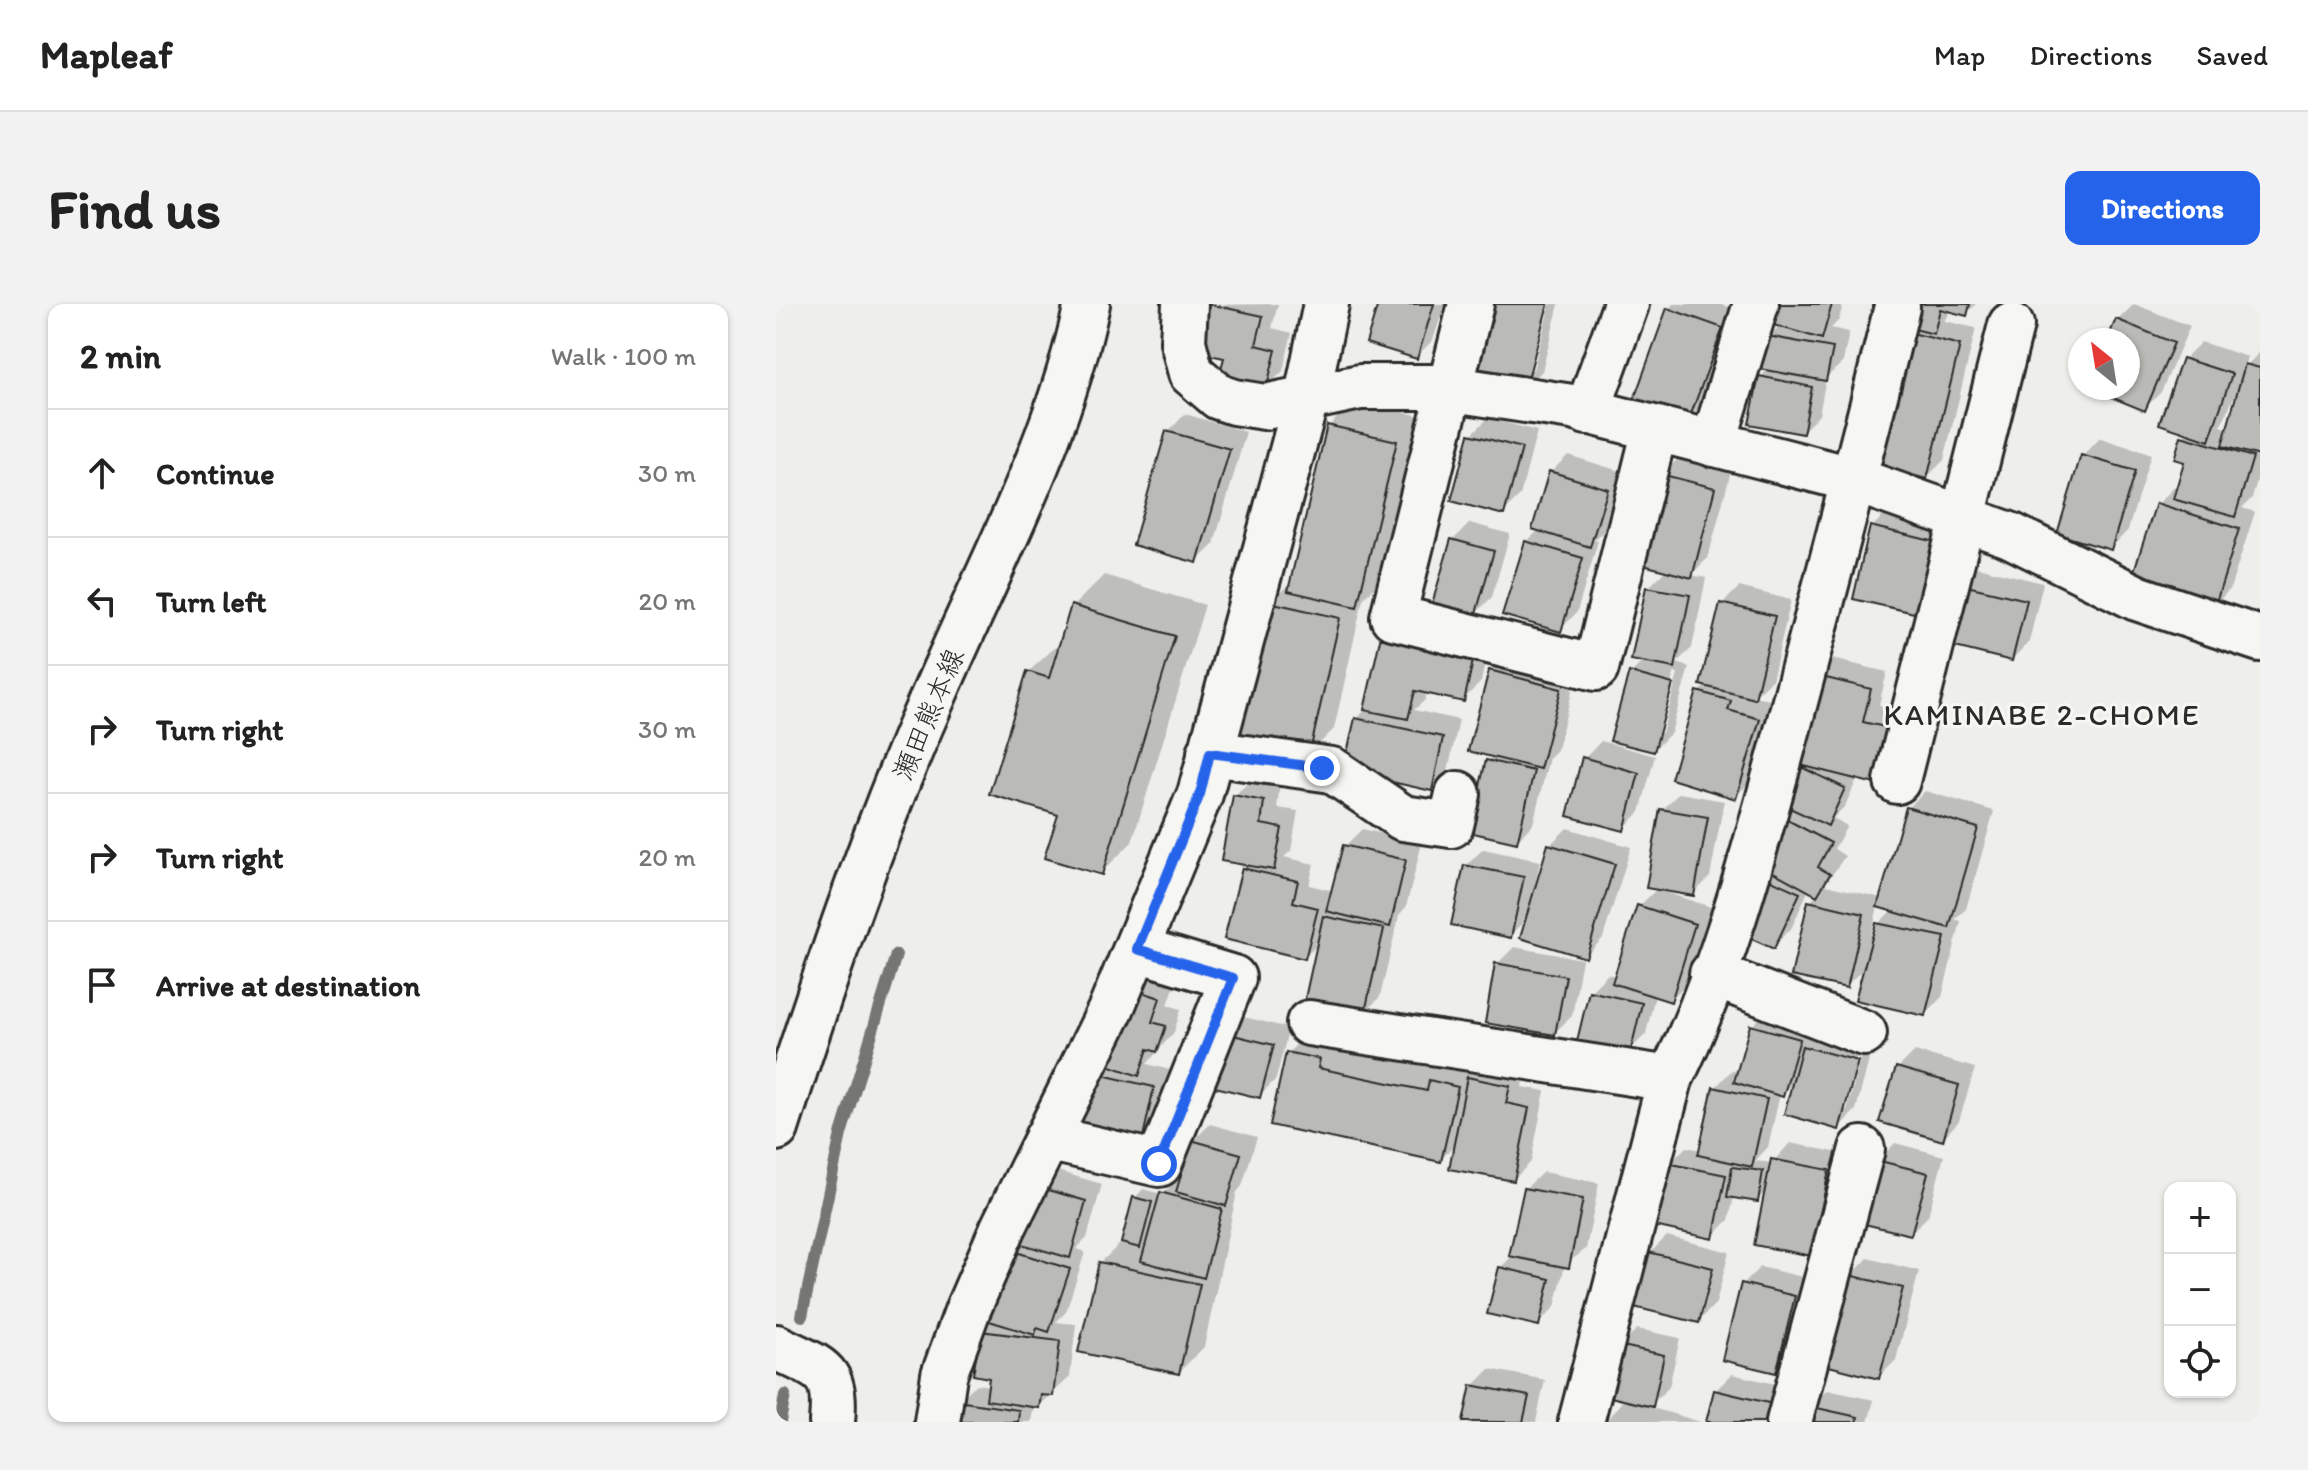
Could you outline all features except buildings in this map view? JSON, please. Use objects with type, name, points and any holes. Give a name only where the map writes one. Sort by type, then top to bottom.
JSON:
[{"type":"street","name":"瀬田熊本線","points":[[776,1128],[858,882],[932,698],[1033,481],[1078,349],[1087,304]]},
{"type":"street","points":[[1185,304],[1185,359],[1191,373],[1219,397],[1247,406],[1279,406],[1307,396],[1360,387],[1447,388],[1508,395],[1587,412],[1855,480],[2010,535],[2137,598],[2260,639]]},
{"type":"street","points":[[937,1422],[944,1375],[968,1309],[1137,949],[1200,794],[1307,396],[1326,304]]},
{"type":"street","points":[[1471,304],[1447,388],[1393,617],[1596,668],[1655,429]]},
{"type":"street","points":[[1587,412],[1626,304]]},
{"type":"street","points":[[1713,444],[1756,304]]},
{"type":"street","points":[[1581,1422],[1670,1079],[1691,1037],[1762,826],[1855,480],[1897,307]]},
{"type":"street","points":[[1897,781],[2011,325]]},
{"type":"street","points":[[1210,753],[1332,770],[1403,818],[1452,822]]},
{"type":"street","points":[[1047,1138],[1159,1164],[1233,978],[1137,949]]},
{"type":"street","points":[[1712,974],[1864,1033]]},
{"type":"street","points":[[1309,1023],[1670,1079]]},
{"type":"street","points":[[1789,1422],[1862,1149]]},
{"type":"street","points":[[776,1347],[812,1365],[831,1382],[834,1391],[832,1422]]},
{"type":"waterway","points":[[802,1316],[841,1134],[896,955]]},
{"type":"waterway","points":[[780,1422],[785,1395]]},
{"type":"district","name":"KAMINABE 2-CHOME","points":[[2042,714]]},
{"type":"route","points":[[1159,1164],[1233,978],[1137,949],[1200,794],[1210,753],[1322,768]]}]
